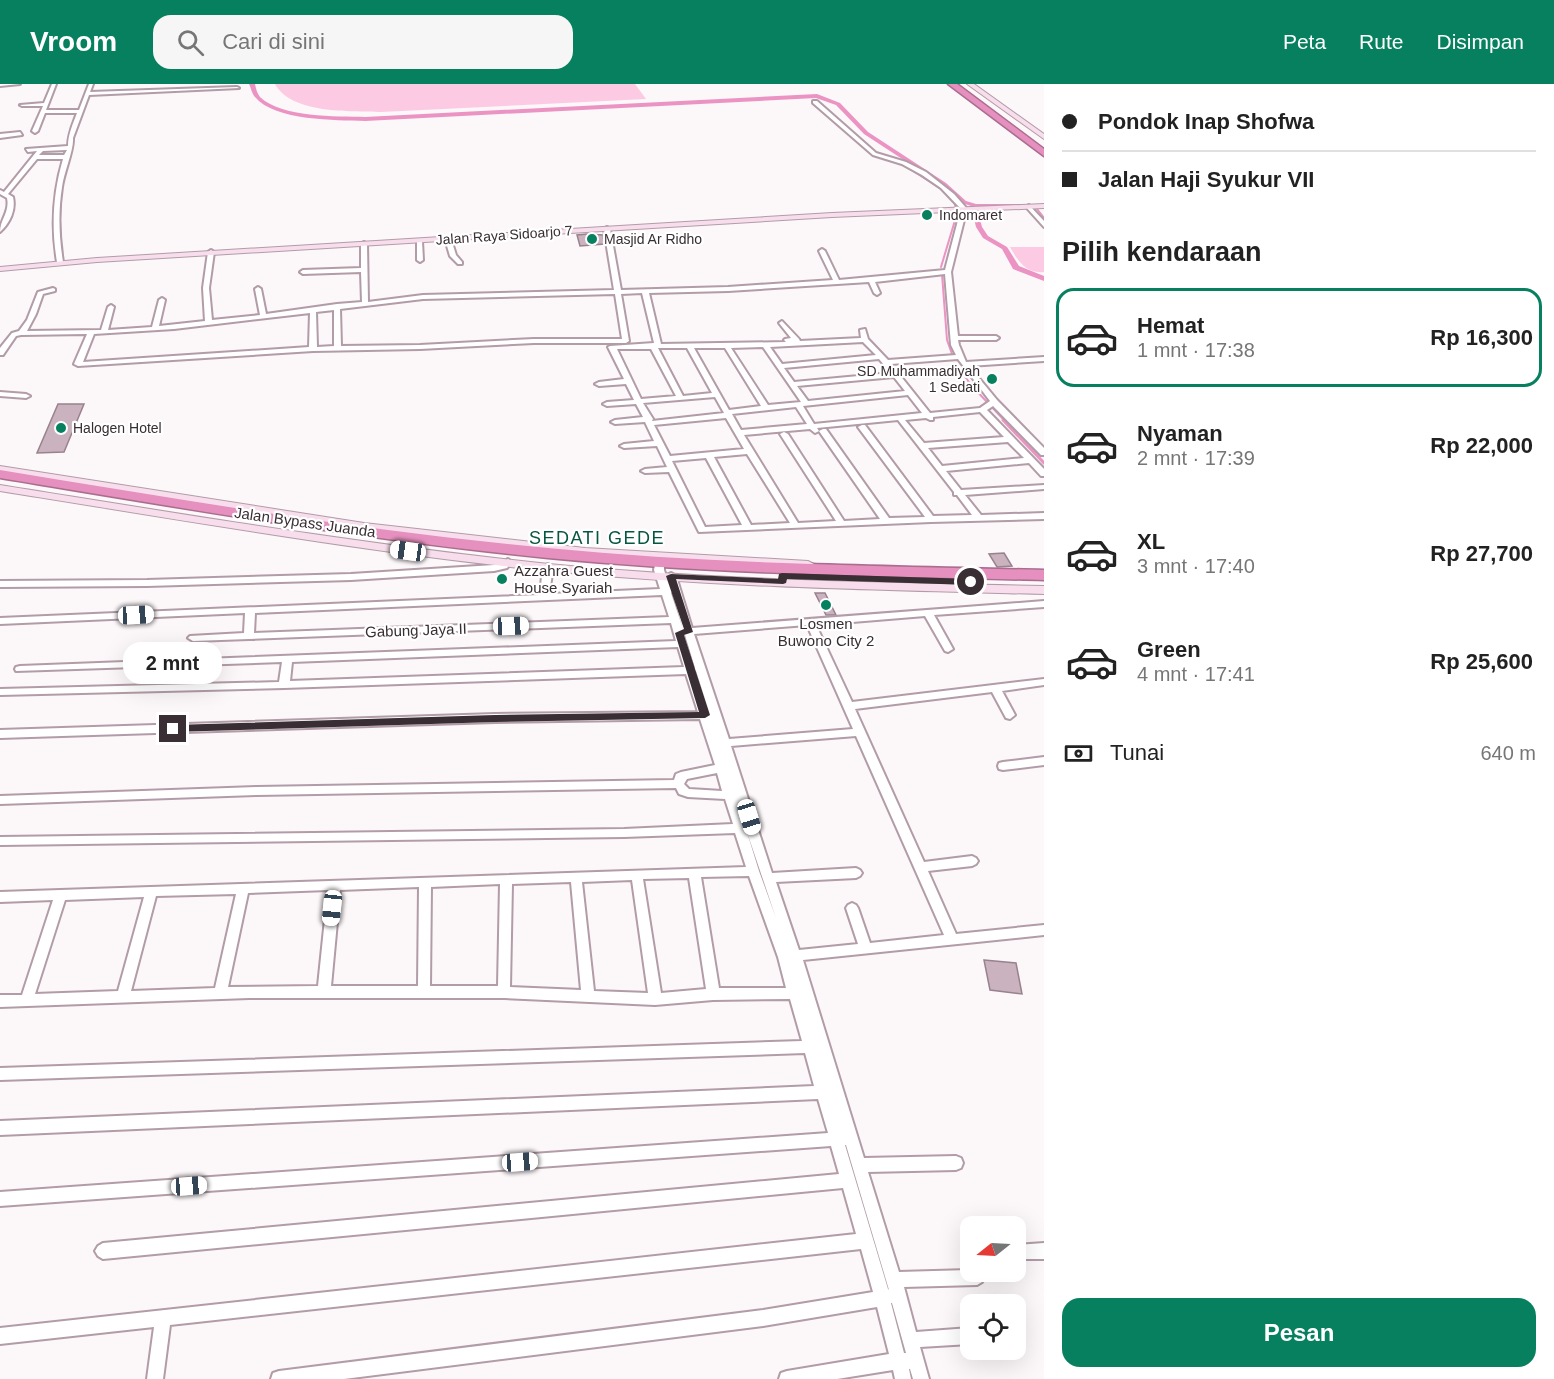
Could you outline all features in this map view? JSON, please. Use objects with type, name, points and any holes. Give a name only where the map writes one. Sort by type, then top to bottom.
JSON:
[{"type":"highway","points":[[952,84],[1044,153]]},
{"type":"highway","points":[[964,84],[1044,144]]},
{"type":"highway","points":[[1020,136],[1033,135]]},
{"type":"highway","name":"Jalan Bypass Juanda","points":[[0,474],[153,503],[436,550],[782,579],[955,578]]},
{"type":"highway","name":"Jalan Bypass Juanda","points":[[0,486],[153,503]]},
{"type":"highway","name":"Jalan Bypass Juanda","points":[[663,570],[690,560],[904,570],[955,578],[1044,584]]},
{"type":"highway","name":"Jalan Bypass Juanda","points":[[997,582],[1044,575]]},
{"type":"street","points":[[0,85],[18,84]]},
{"type":"street","points":[[34,131],[54,84]]},
{"type":"street","points":[[60,262],[56,240],[58,201],[70,138],[91,84]]},
{"type":"street","points":[[970,84],[1044,137]]},
{"type":"street","points":[[85,96],[237,88]]},
{"type":"street","points":[[85,96],[128,97]]},
{"type":"street","points":[[815,102],[877,156],[895,159],[948,191],[964,210],[948,272],[954,338],[962,361],[988,408],[1010,439],[1044,474]]},
{"type":"street","points":[[22,105],[45,104]]},
{"type":"street","points":[[42,112],[80,111]]},
{"type":"street","points":[[0,136],[20,134]]},
{"type":"street","points":[[28,150],[69,148]]},
{"type":"street","points":[[0,230],[9,218],[12,203],[3,193],[41,150]]},
{"type":"street","points":[[35,157],[67,157]]},
{"type":"street","name":"Jalan Raya Sidoarjo 7","points":[[0,268],[211,252],[832,215],[1044,206]]},
{"type":"street","points":[[1029,207],[1044,225]]},
{"type":"street","points":[[607,229],[626,340]]},
{"type":"street","points":[[448,239],[453,256],[460,263]]},
{"type":"street","points":[[419,241],[420,260]]},
{"type":"street","points":[[363,244],[365,303]]},
{"type":"street","points":[[822,251],[837,282]]},
{"type":"street","points":[[209,322],[206,288],[211,252]]},
{"type":"street","points":[[303,272],[363,270]]},
{"type":"street","points":[[0,353],[14,334],[21,333],[92,333],[155,328],[428,297],[645,291],[837,282],[948,272]]},
{"type":"street","points":[[871,280],[877,293]]},
{"type":"street","points":[[258,289],[263,315]]},
{"type":"street","points":[[21,333],[35,309],[40,293],[53,290]]},
{"type":"street","points":[[645,291],[656,344],[681,398]]},
{"type":"street","points":[[155,328],[162,300]]},
{"type":"street","points":[[337,306],[338,348]]},
{"type":"street","points":[[104,332],[111,307]]},
{"type":"street","points":[[313,309],[313,349]]},
{"type":"street","points":[[782,323],[797,340]]},
{"type":"street","points":[[863,330],[865,340],[930,418]]},
{"type":"street","points":[[92,333],[78,364],[313,349],[404,348],[515,341],[626,340],[688,346],[727,346],[865,340]]},
{"type":"street","points":[[854,337],[612,346],[702,530],[1044,516]]},
{"type":"street","points":[[954,338],[996,338]]},
{"type":"street","points":[[765,345],[817,429],[887,522]]},
{"type":"street","points":[[688,346],[796,526]]},
{"type":"street","points":[[727,346],[766,408]]},
{"type":"street","points":[[780,366],[883,359],[962,361],[1044,359]]},
{"type":"street","points":[[791,384],[896,375]]},
{"type":"street","points":[[599,384],[630,381]]},
{"type":"street","points":[[615,422],[728,414],[910,393]]},
{"type":"street","points":[[0,394],[26,396]]},
{"type":"street","points":[[608,404],[717,395]]},
{"type":"street","points":[[740,435],[930,418],[988,408],[1044,453]]},
{"type":"street","points":[[740,435],[784,434],[817,429],[862,427],[901,420]]},
{"type":"street","points":[[901,420],[979,518]]},
{"type":"street","points":[[862,427],[931,519]]},
{"type":"street","points":[[784,434],[842,524]]},
{"type":"street","points":[[921,446],[1010,439]]},
{"type":"street","points":[[624,446],[660,443]]},
{"type":"street","points":[[667,459],[749,451]]},
{"type":"street","points":[[710,455],[748,528]]},
{"type":"street","points":[[939,469],[1031,460]]},
{"type":"street","points":[[0,469],[153,503],[246,518],[408,551],[548,567],[663,570]]},
{"type":"street","points":[[645,471],[672,469]]},
{"type":"street","points":[[957,493],[1044,487]]},
{"type":"street","points":[[246,518],[364,526],[544,547],[690,560]]},
{"type":"street","points":[[0,584],[88,585],[362,576],[494,568],[504,566],[508,562]]},
{"type":"street","points":[[544,598],[548,567]]},
{"type":"street","points":[[663,570],[667,592],[682,632],[692,670],[710,715],[725,743],[752,844],[753,871],[790,956],[794,993],[852,1138],[897,1288],[921,1379]]},
{"type":"street","points":[[663,570],[710,715],[721,768],[741,828],[752,844],[768,878],[816,1047],[821,1092],[882,1297],[903,1379]]},
{"type":"street","points":[[955,578],[1044,571]]},
{"type":"street","points":[[997,582],[1044,590]]},
{"type":"street","points":[[0,621],[667,592]]},
{"type":"street","points":[[20,669],[288,657],[682,632],[1044,604]]},
{"type":"street","points":[[249,636],[250,610]]},
{"type":"street","points":[[928,613],[948,649]]},
{"type":"street","points":[[810,621],[952,938]]},
{"type":"street","name":"Gabung Jaya II","points":[[193,638],[682,632]]},
{"type":"street","points":[[284,685],[288,657]]},
{"type":"street","points":[[0,692],[284,685],[692,670]]},
{"type":"street","points":[[850,706],[1044,682]]},
{"type":"street","points":[[995,688],[1010,715]]},
{"type":"street","points":[[0,734],[495,718],[710,715]]},
{"type":"street","points":[[725,743],[860,732]]},
{"type":"street","points":[[1003,766],[1044,761]]},
{"type":"street","points":[[721,768],[685,775],[680,777],[679,784],[688,794],[730,795]]},
{"type":"street","points":[[0,800],[269,791],[679,784]]},
{"type":"street","points":[[0,841],[624,833],[741,828]]},
{"type":"street","points":[[920,867],[972,861]]},
{"type":"street","points":[[0,897],[60,897],[753,871]]},
{"type":"street","points":[[694,873],[713,994]]},
{"type":"street","points":[[768,878],[856,873]]},
{"type":"street","points":[[637,876],[655,999]]},
{"type":"street","points":[[576,877],[588,997]]},
{"type":"street","points":[[504,992],[506,880]]},
{"type":"street","points":[[424,992],[425,883]]},
{"type":"street","points":[[324,992],[334,886]]},
{"type":"street","points":[[220,993],[243,890]]},
{"type":"street","points":[[123,997],[152,893]]},
{"type":"street","points":[[27,1000],[60,897]]},
{"type":"street","points":[[852,908],[866,948]]},
{"type":"street","points":[[790,956],[1044,930]]},
{"type":"street","points":[[0,1001],[220,993],[504,992],[655,999],[713,994],[794,993]]},
{"type":"street","points":[[0,1074],[816,1047]]},
{"type":"street","points":[[0,1128],[821,1092]]},
{"type":"street","points":[[0,1199],[852,1138]]},
{"type":"street","points":[[859,1165],[956,1163]]},
{"type":"street","points":[[103,1251],[848,1180]]},
{"type":"street","points":[[0,1336],[864,1241]]},
{"type":"street","points":[[1026,1252],[1044,1251]]},
{"type":"street","points":[[279,1379],[764,1318],[882,1297],[897,1288],[960,1279]]},
{"type":"street","points":[[155,1379],[164,1318]]},
{"type":"street","points":[[910,1340],[960,1337]]},
{"type":"street","points":[[787,1379],[898,1361],[916,1361]]},
{"type":"shaded area","points":[[275,84],[635,84],[646,99],[381,112],[338,111],[294,101],[283,94]]},
{"type":"shaded area","points":[[1010,247],[1044,247],[1044,272],[1027,269]]},
{"type":"building","name":"Masjid Ar Ridho","points":[[577,235],[603,235],[604,244],[580,246]]},
{"type":"building","name":"Halogen Hotel","points":[[58,404],[84,404],[64,452],[37,453]]},
{"type":"building","points":[[1004,553],[1012,566],[997,567],[989,554]]},
{"type":"building","name":"Losmen Buwono City 2","points":[[815,593],[825,593],[836,615],[826,615]]},
{"type":"building","points":[[984,960],[1016,963],[1022,994],[990,990]]},
{"type":"waterway","points":[[252,84],[256,96],[266,104],[281,110],[319,117],[365,119],[817,96],[838,104],[866,133],[944,184],[964,202],[974,205],[979,227],[985,237],[1005,248],[1016,267],[1044,279]]},
{"type":"waterway","points":[[919,167],[910,169],[946,192]]},
{"type":"waterway","points":[[941,267],[956,217],[955,202]]},
{"type":"waterway","points":[[974,205],[1027,205]]},
{"type":"waterway","points":[[1037,209],[1044,218]]},
{"type":"waterway","points":[[942,274],[947,340],[952,354]]},
{"type":"waterway","points":[[956,364],[971,385],[1005,421]]},
{"type":"waterway","points":[[1003,420],[1044,463]]},
{"type":"place","name":"Indomaret","points":[[927,215]]},
{"type":"place","name":"Masjid Ar Ridho","points":[[592,239]]},
{"type":"place","name":"SD Muhammadiyah 1 Sedati","points":[[992,379]]},
{"type":"place","name":"Halogen Hotel","points":[[61,428]]},
{"type":"place","name":"Azzahra Guest House Syariah","points":[[502,579]]},
{"type":"place","name":"Losmen Buwono City 2","points":[[826,605]]},
{"type":"district","name":"SEDATI GEDE","points":[[597,538]]},
{"type":"route","points":[[173,729],[495,718],[705,715],[679,633],[689,632],[671,576],[783,581],[782,576],[971,582]]}]
